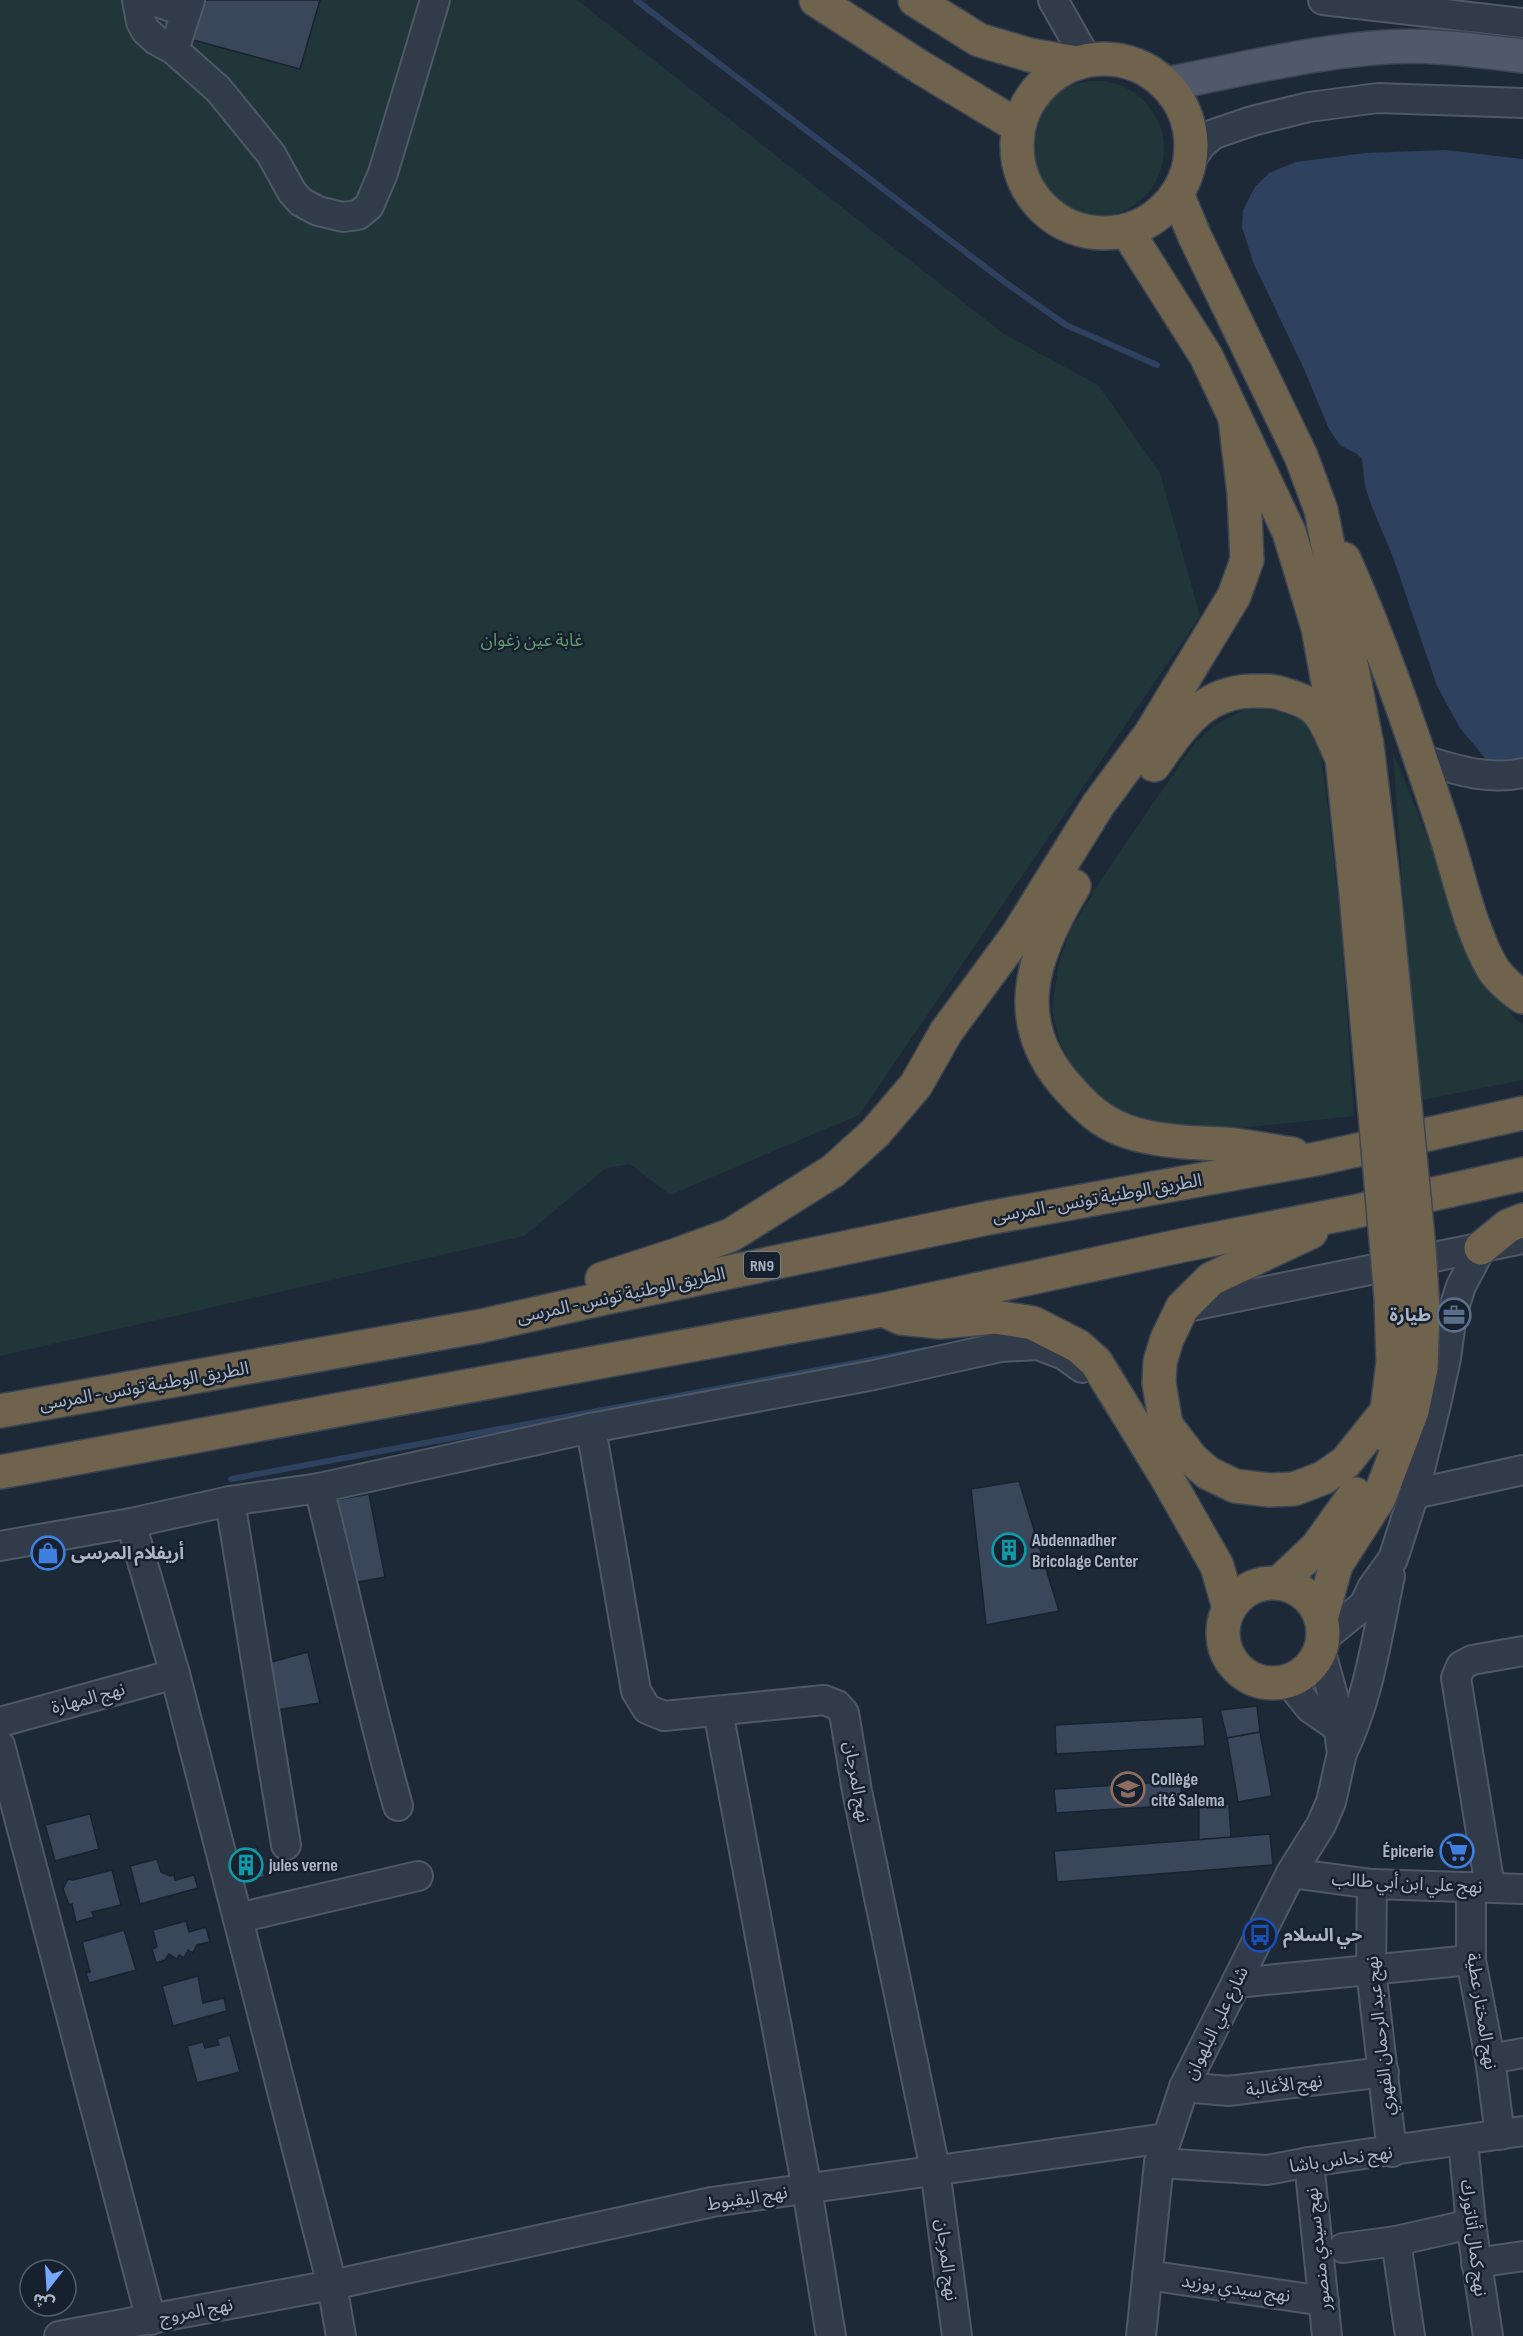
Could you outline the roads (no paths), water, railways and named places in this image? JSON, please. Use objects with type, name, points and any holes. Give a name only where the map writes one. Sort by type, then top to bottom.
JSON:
[{"type":"highway","points":[[816,0],[920,67],[1018,126]]},
{"type":"highway","points":[[915,0],[979,40],[1030,55],[1082,61],[1104,58],[1121,60],[1137,66],[1166,84],[1178,100],[1187,119],[1191,139],[1191,159],[1186,177],[1177,194],[1164,210],[1146,223],[1127,231],[1107,234],[1087,232],[1067,226],[1050,216],[1036,202],[1025,185],[1018,166],[1016,146],[1018,126],[1026,105],[1039,86],[1057,72],[1082,61]]},
{"type":"highway","points":[[1177,194],[1195,237],[1301,456],[1321,510],[1371,618],[1452,854],[1471,923],[1494,971],[1523,997]]},
{"type":"highway","points":[[1127,231],[1206,356],[1289,532],[1304,579],[1318,628],[1342,759],[1369,881],[1419,1248],[1423,1310],[1407,1365],[1386,1412],[1346,1462],[1323,1478],[1294,1488],[1269,1490],[1235,1486],[1208,1473],[1179,1445],[1166,1425],[1162,1408],[1159,1383],[1160,1362],[1167,1339],[1182,1308],[1211,1279],[1353,1212]]},
{"type":"highway","points":[[482,1326],[558,1294],[731,1235],[833,1171],[874,1133],[916,1085],[946,1032],[1018,934],[1098,805],[1151,733],[1234,596],[1247,560],[1244,494],[1235,418]]},
{"type":"highway","points":[[1321,510],[1367,745],[1369,881]]},
{"type":"highway","points":[[1321,1158],[1228,1144],[1168,1141],[1111,1125],[1092,1114],[1063,1083],[1033,1030],[1032,1011],[1037,960],[1055,916],[1124,806],[1175,735],[1195,713],[1224,694],[1275,691],[1302,700],[1319,713],[1342,759]]},
{"type":"highway","name":"الطريق الوطنية تونس - المرسى","points":[[0,1411],[482,1326],[988,1218],[1321,1158],[1523,1113]]},
{"type":"highway","points":[[0,1472],[882,1310],[1184,1245],[1353,1212],[1523,1174]]},
{"type":"highway","points":[[1481,1248],[1508,1226],[1523,1220]]},
{"type":"highway","points":[[882,1310],[901,1318],[940,1322],[995,1317],[1033,1323],[1078,1346],[1096,1362],[1167,1478],[1217,1566],[1228,1608]]},
{"type":"highway","points":[[1321,1636],[1312,1602],[1297,1590],[1279,1583],[1259,1585],[1241,1594],[1228,1608],[1222,1627],[1224,1646],[1233,1664],[1248,1677],[1267,1683],[1286,1681],[1301,1675],[1312,1663],[1321,1636],[1336,1565],[1379,1498],[1412,1411],[1407,1365]]},
{"type":"highway","points":[[1279,1583],[1317,1547],[1355,1493],[1386,1431],[1386,1412]]},
{"type":"main road","points":[[1166,84],[1295,57],[1375,48],[1458,49],[1523,56]]},
{"type":"street","points":[[137,0],[141,22],[146,31],[156,40],[174,50],[218,89],[272,154],[292,192],[301,202],[318,211],[343,217],[358,214],[369,206],[383,173],[435,0]]},
{"type":"street","points":[[151,0],[188,6],[174,50]]},
{"type":"street","points":[[1053,0],[1082,61]]},
{"type":"street","points":[[1341,1],[1523,23]]},
{"type":"street","points":[[1191,159],[1202,144],[1214,134],[1252,121],[1309,108],[1378,98],[1523,103]]},
{"type":"street","points":[[1420,759],[1470,773],[1492,776],[1523,773]]},
{"type":"street","points":[[1182,1308],[1523,1239]]},
{"type":"street","points":[[1340,1741],[1354,1728],[1363,1699],[1393,1558],[1414,1494],[1446,1358],[1452,1314],[1461,1286],[1481,1248]]},
{"type":"street","points":[[0,1546],[131,1523],[230,1501],[320,1488],[591,1428],[874,1375],[1001,1347],[1038,1345],[1064,1355],[1083,1368],[1118,1399]]},
{"type":"street","name":"نهج المرجان","points":[[591,1428],[636,1691],[647,1709],[653,1714],[664,1716],[824,1700],[837,1705],[844,1713],[860,1803],[935,2169],[957,2336]]},
{"type":"street","points":[[1414,1494],[1523,1470]]},
{"type":"street","points":[[320,1488],[351,1610],[380,1743],[398,1806]]},
{"type":"street","points":[[230,1501],[286,1845]]},
{"type":"street","points":[[131,1523],[175,1674],[332,2285],[341,2336]]},
{"type":"street","points":[[1340,1741],[1321,1636],[1364,1605],[1372,1588],[1393,1558]]},
{"type":"street","name":"نهج المختار عطية","points":[[1512,2133],[1490,2059],[1471,1960],[1480,1887],[1456,1678],[1461,1666],[1472,1660],[1523,1651]]},
{"type":"street","name":"نهج المهارة","points":[[0,1722],[175,1674]]},
{"type":"street","points":[[1286,1681],[1340,1741]]},
{"type":"street","points":[[718,1711],[807,2189],[831,2336]]},
{"type":"street","name":"شارع علي البلهوان","points":[[1141,2336],[1162,2150],[1184,2087],[1291,1873],[1321,1825],[1331,1802],[1340,1741]]},
{"type":"street","points":[[0,1745],[151,2320]]},
{"type":"street","name":"نهج علي ابن أبي طالب","points":[[1291,1873],[1372,1884],[1523,1889]]},
{"type":"street","points":[[238,1918],[418,1876]]},
{"type":"street","name":"نهج عبد الرحمان الفهري","points":[[1372,1884],[1371,1970],[1392,2152]]},
{"type":"street","points":[[1236,1983],[1471,1960]]},
{"type":"street","points":[[1490,2059],[1523,2054]]},
{"type":"street","name":"نهج الأغالبة","points":[[1184,2087],[1228,2091],[1384,2072]]},
{"type":"street","name":"نهج نحاس باشا","points":[[1162,2150],[1268,2170],[1512,2133]]},
{"type":"street","name":"نهج كمال أتاتورك","points":[[1463,2140],[1471,2224],[1488,2336]]},
{"type":"street","name":"نهج اليقبوط","points":[[332,2285],[712,2202],[935,2169],[1162,2150]]},
{"type":"street","name":"نهج سيدي منصور","points":[[1309,2162],[1327,2336]]},
{"type":"street","points":[[1343,2248],[1396,2241],[1471,2224]]},
{"type":"street","points":[[1396,2241],[1410,2336]]},
{"type":"street","points":[[1476,2263],[1523,2256]]},
{"type":"street","name":"نهج سيدي بوزيد","points":[[1147,2275],[1324,2301]]},
{"type":"street","name":"نهج المروج","points":[[59,2336],[332,2285]]},
{"type":"water","points":[[1445,150],[1523,159],[1523,762],[1489,763],[1460,728],[1437,686],[1393,557],[1365,486],[1362,459],[1340,445],[1329,429],[1304,369],[1253,262],[1242,227],[1243,210],[1255,187],[1269,173],[1296,162],[1365,153]]},
{"type":"waterway","points":[[636,0],[1006,283],[1066,325],[1157,365]]},
{"type":"waterway","points":[[231,1479],[925,1350]]},
{"type":"place","name":"طيارة","points":[[1454,1315]]},
{"type":"place","name":"Abdennadher Bricolage Center","points":[[1009,1550]]},
{"type":"place","name":"أريفلام المرسى","points":[[48,1553]]},
{"type":"place","name":"Collège cité Salema","points":[[1128,1789]]},
{"type":"place","name":"Épicerie","points":[[1457,1851]]},
{"type":"place","name":"jules verne","points":[[246,1865]]},
{"type":"place","name":"حي السلام","points":[[1260,1935]]},
{"type":"park label","name":"غابة عين زغوان","points":[[532,640]]}]
